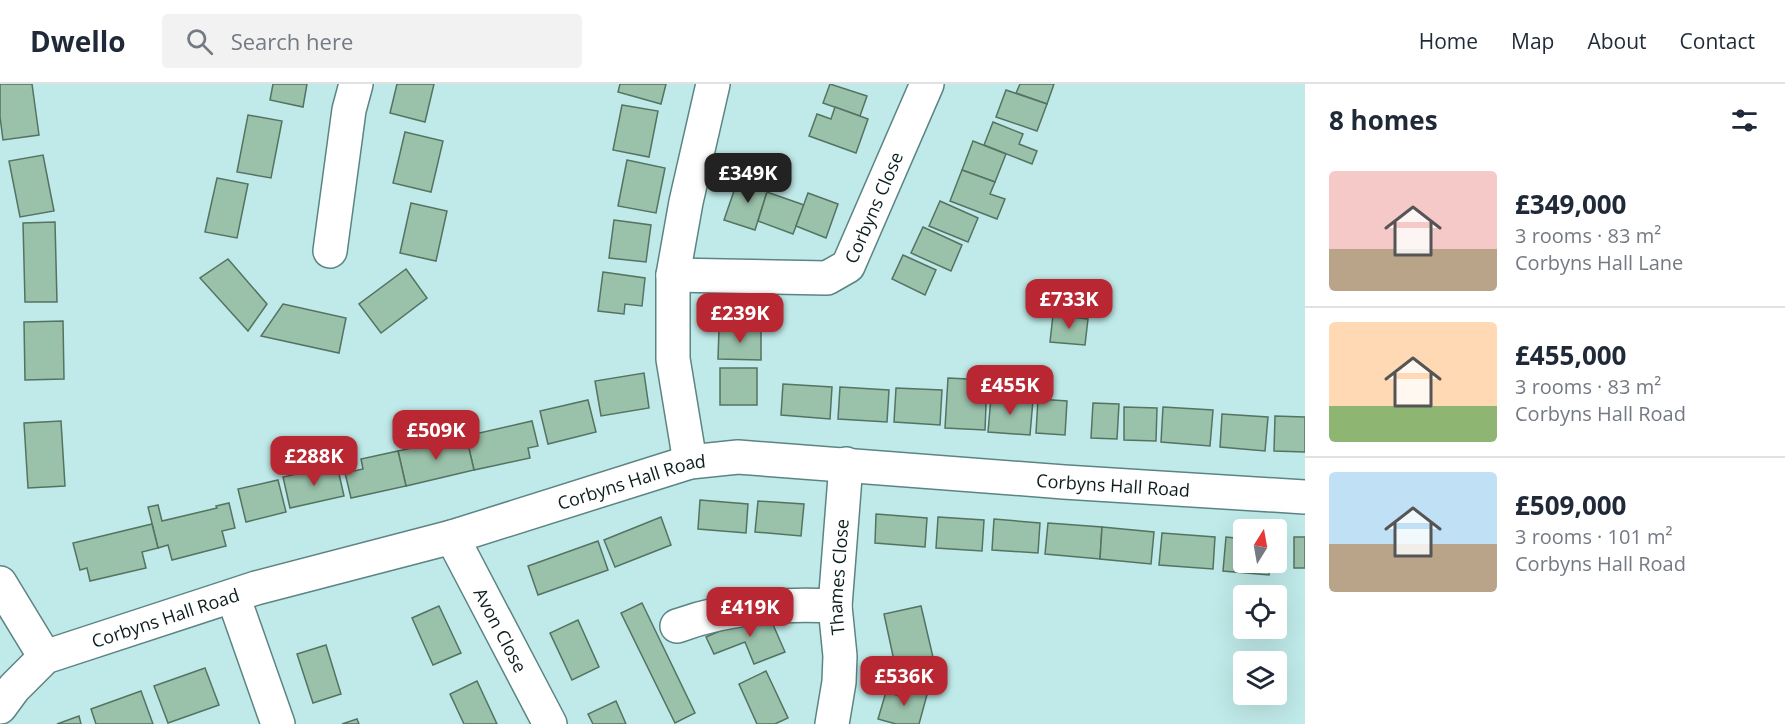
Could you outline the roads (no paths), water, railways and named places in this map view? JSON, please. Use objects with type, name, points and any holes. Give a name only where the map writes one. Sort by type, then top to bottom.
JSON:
[{"type":"street","points":[[330,251],[349,110],[356,84]]},
{"type":"street","points":[[690,462],[673,359],[673,275],[686,202],[713,84]]},
{"type":"street","name":"Corbyns Close","points":[[673,275],[827,278],[848,266],[927,84]]},
{"type":"street","name":"Corbyns Hall Road","points":[[0,707],[14,688],[45,657],[256,588],[452,537],[690,462],[738,457],[1064,482],[1305,497]]},
{"type":"street","name":"Thames Close","points":[[832,724],[839,682],[840,656],[835,606],[846,464]]},
{"type":"street","name":"Avon Close","points":[[452,537],[550,724]]},
{"type":"street","points":[[0,584],[45,657]]},
{"type":"street","points":[[233,596],[278,724]]},
{"type":"street","points":[[677,626],[710,616],[777,606],[807,604],[835,606]]}]
